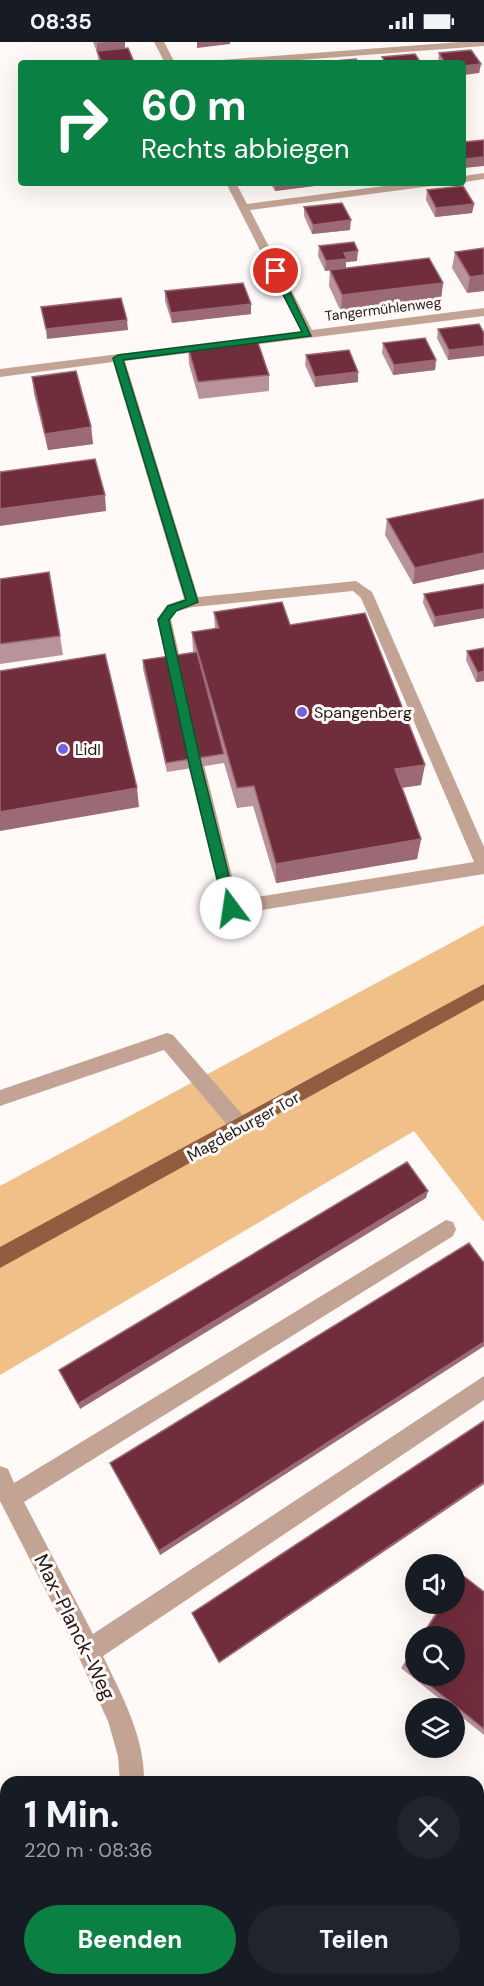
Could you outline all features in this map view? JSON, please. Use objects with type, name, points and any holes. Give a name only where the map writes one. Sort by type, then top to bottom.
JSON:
[{"type":"main road","name":"Magdeburger Tor","points":[[0,1258],[242,1127],[484,991]]},
{"type":"street","points":[[159,42],[168,60]]},
{"type":"street","points":[[260,60],[484,43]]},
{"type":"street","points":[[466,179],[484,176]]},
{"type":"street","points":[[232,186],[308,334]]},
{"type":"street","points":[[243,208],[408,186]]},
{"type":"street","name":"Tangermühlenweg","points":[[0,372],[484,312]]},
{"type":"street","points":[[118,358],[192,602]]},
{"type":"street","points":[[181,699],[164,620],[172,608],[192,602],[356,586],[367,595],[484,867],[231,908],[188,734]]},
{"type":"street","points":[[0,1098],[167,1041],[242,1127]]},
{"type":"street","points":[[5,1487],[446,1229]]},
{"type":"street","points":[[89,1651],[484,1387]]},
{"type":"street","name":"Max-Planck-Weg","points":[[5,1487],[89,1651],[128,1738],[132,1776]]},
{"type":"shaded area","points":[[484,925],[484,1222],[414,1131],[0,1375],[0,1186]]},
{"type":"building","points":[[128,48],[133,60],[101,60],[97,51]]},
{"type":"building","points":[[471,50],[481,64],[466,66],[466,60],[443,60],[439,53]]},
{"type":"building","points":[[415,54],[419,60],[384,60],[382,57]]},
{"type":"building","points":[[484,140],[484,157],[466,159],[466,142]]},
{"type":"building","points":[[463,186],[474,204],[436,208],[427,190]]},
{"type":"building","points":[[342,203],[351,220],[313,225],[304,207]]},
{"type":"building","points":[[354,242],[358,251],[344,253],[347,259],[326,261],[319,246]]},
{"type":"building","points":[[484,248],[484,275],[470,277],[455,252]]},
{"type":"building","points":[[429,258],[443,283],[342,295],[330,270]]},
{"type":"building","points":[[243,283],[251,304],[171,313],[165,291]]},
{"type":"building","points":[[121,298],[127,320],[46,329],[41,307]]},
{"type":"building","points":[[479,324],[484,333],[484,346],[449,350],[438,329]]},
{"type":"building","points":[[425,338],[436,360],[394,365],[383,343]]},
{"type":"building","points":[[257,340],[269,375],[198,382],[188,347]]},
{"type":"building","points":[[349,350],[358,372],[315,377],[306,355]]},
{"type":"building","points":[[76,371],[91,427],[45,434],[32,377]]},
{"type":"building","points":[[95,459],[105,495],[0,509],[0,472]]},
{"type":"building","points":[[484,499],[484,553],[415,568],[387,519]]},
{"type":"building","points":[[49,572],[60,636],[0,644],[0,579]]},
{"type":"building","points":[[484,584],[484,609],[435,617],[424,594]]},
{"type":"building","name":"Spangenberg","points":[[282,602],[290,625],[365,613],[425,765],[395,769],[421,839],[276,864],[254,786],[237,788],[192,632],[219,628],[214,612]]},
{"type":"building","points":[[484,648],[484,671],[478,673],[467,651]]},
{"type":"building","points":[[197,652],[224,754],[166,763],[143,660]]},
{"type":"building","name":"Lidl","points":[[105,654],[137,788],[0,812],[0,671]]},
{"type":"building","points":[[407,1162],[428,1191],[78,1404],[59,1370]]},
{"type":"building","points":[[469,1243],[484,1263],[484,1342],[159,1551],[110,1463]]},
{"type":"building","points":[[484,1421],[484,1482],[219,1662],[192,1613]]},
{"type":"building","points":[[465,1577],[484,1592],[484,1729],[465,1714],[465,1698],[445,1698],[430,1686],[465,1686],[465,1626],[429,1626],[436,1614],[465,1614]]},
{"type":"place","name":"Spangenberg","points":[[302,712]]},
{"type":"place","name":"Lidl","points":[[63,749]]},
{"type":"route","points":[[231,908],[196,768],[164,620],[172,608],[192,602],[118,358],[308,334],[276,271]]}]
